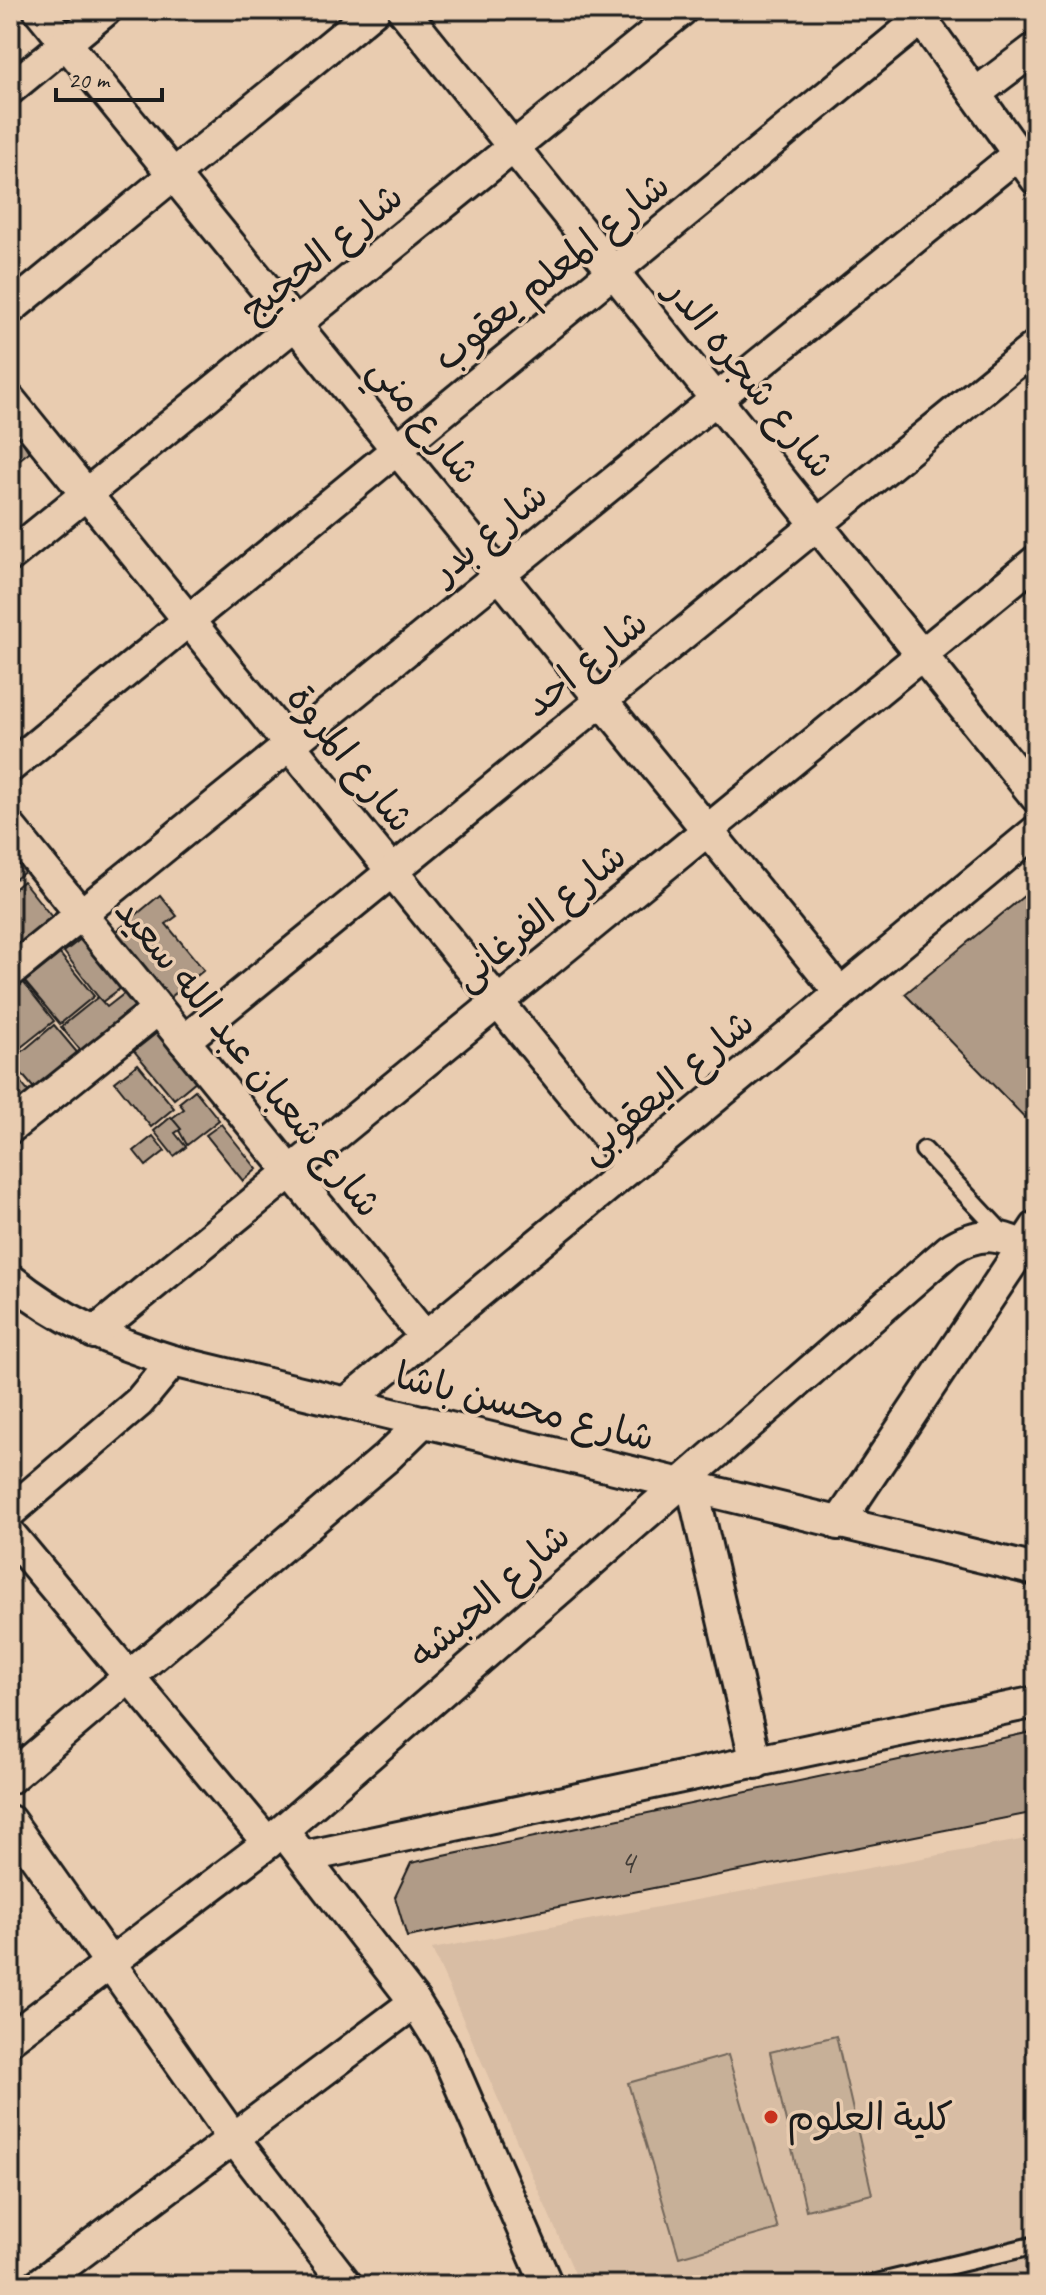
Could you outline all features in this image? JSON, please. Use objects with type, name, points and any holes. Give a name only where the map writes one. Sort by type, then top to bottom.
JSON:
[{"type":"street","name":"شارع مني","points":[[39,10],[840,993]]},
{"type":"street","points":[[10,89],[106,10]]},
{"type":"street","points":[[10,309],[374,10]]},
{"type":"street","name":"شارع شجره الدر","points":[[403,10],[1036,797]]},
{"type":"street","name":"شارع الحجيج","points":[[10,556],[682,10]]},
{"type":"street","points":[[918,14],[1036,179]]},
{"type":"street","name":"شارع المعلم يعقوب","points":[[10,767],[613,271],[918,14]]},
{"type":"street","points":[[975,94],[1036,48]]},
{"type":"street","name":"شارع بدر","points":[[10,972],[1018,154]]},
{"type":"street","name":"شارع احد","points":[[184,1041],[1036,346]]},
{"type":"street","name":"شارع المروة","points":[[10,400],[631,1166]]},
{"type":"street","name":"شارع الفرغانى","points":[[94,1333],[1036,561]]},
{"type":"street","name":"شارع شعبان عبد الله سعيد","points":[[10,827],[425,1337]]},
{"type":"street","name":"شارع اليعقوبى","points":[[346,1403],[1036,831]]},
{"type":"street","points":[[10,1128],[158,1009]]},
{"type":"street","name":"شارع الحبشه","points":[[10,2039],[274,1837],[684,1487],[949,1250],[984,1234],[1025,1240]]},
{"type":"street","points":[[838,1524],[1025,1240]]},
{"type":"street","name":"شارع محسن باشا","points":[[10,1279],[51,1310],[94,1333],[173,1361],[838,1524],[1031,1560]]},
{"type":"street","points":[[10,1512],[139,1402],[173,1361]]},
{"type":"street","points":[[10,1778],[386,1458],[424,1421]]},
{"type":"street","points":[[684,1487],[756,1763]]},
{"type":"street","points":[[10,1534],[129,1676],[274,1837],[304,1857],[415,2002],[466,2093],[539,2281]]},
{"type":"street","points":[[304,1857],[1036,1702]]},
{"type":"street","points":[[10,1821],[234,2139],[347,2285]]},
{"type":"street","points":[[38,2285],[415,2002]]},
{"type":"lane","points":[[924,1150],[1025,1240]]},
{"type":"lane","points":[[868,2285],[1036,2245]]},
{"type":"shaded area","name":"كلية العلوم","points":[[1036,1837],[1036,2285],[580,2285],[432,1949]]},
{"type":"shaded area","points":[[836,2036],[872,2194],[806,2210],[770,2052]]},
{"type":"shaded area","points":[[728,2055],[778,2229],[679,2257],[628,2083]]},
{"type":"building","points":[[10,422],[29,452],[10,467]]},
{"type":"building","points":[[10,850],[26,871],[10,883]]},
{"type":"building","points":[[23,881],[55,921],[19,950],[10,940],[10,892]]},
{"type":"building","points":[[1036,886],[1036,1129],[905,994]]},
{"type":"building","points":[[160,895],[177,916],[166,924],[204,970],[166,1001],[112,935]]},
{"type":"building","points":[[91,931],[129,982],[102,1002],[64,952]]},
{"type":"building","points":[[60,954],[94,996],[60,1024],[25,982]]},
{"type":"building","points":[[23,982],[54,1021],[10,1056],[10,993]]},
{"type":"building","points":[[125,993],[141,1013],[86,1057],[61,1027],[98,997],[107,1007]]},
{"type":"building","points":[[54,1025],[80,1056],[37,1092],[11,1061]]},
{"type":"building","points":[[158,1032],[197,1080],[174,1099],[134,1051]]},
{"type":"building","points":[[138,1064],[174,1108],[151,1127],[115,1082]]},
{"type":"building","points":[[14,1074],[34,1099],[10,1118],[10,1077]]},
{"type":"building","points":[[195,1090],[219,1120],[187,1145],[172,1118],[184,1109],[179,1103]]},
{"type":"building","points":[[171,1117],[181,1129],[175,1133],[186,1147],[174,1156],[154,1131]]},
{"type":"building","points":[[221,1124],[257,1169],[243,1181],[206,1135]]},
{"type":"building","points":[[153,1136],[165,1151],[146,1166],[134,1151]]},
{"type":"building","points":[[1036,1731],[1036,1812],[407,1937],[395,1897],[411,1863]]},
{"type":"place","name":"كلية العلوم","points":[[771,2117]]}]
